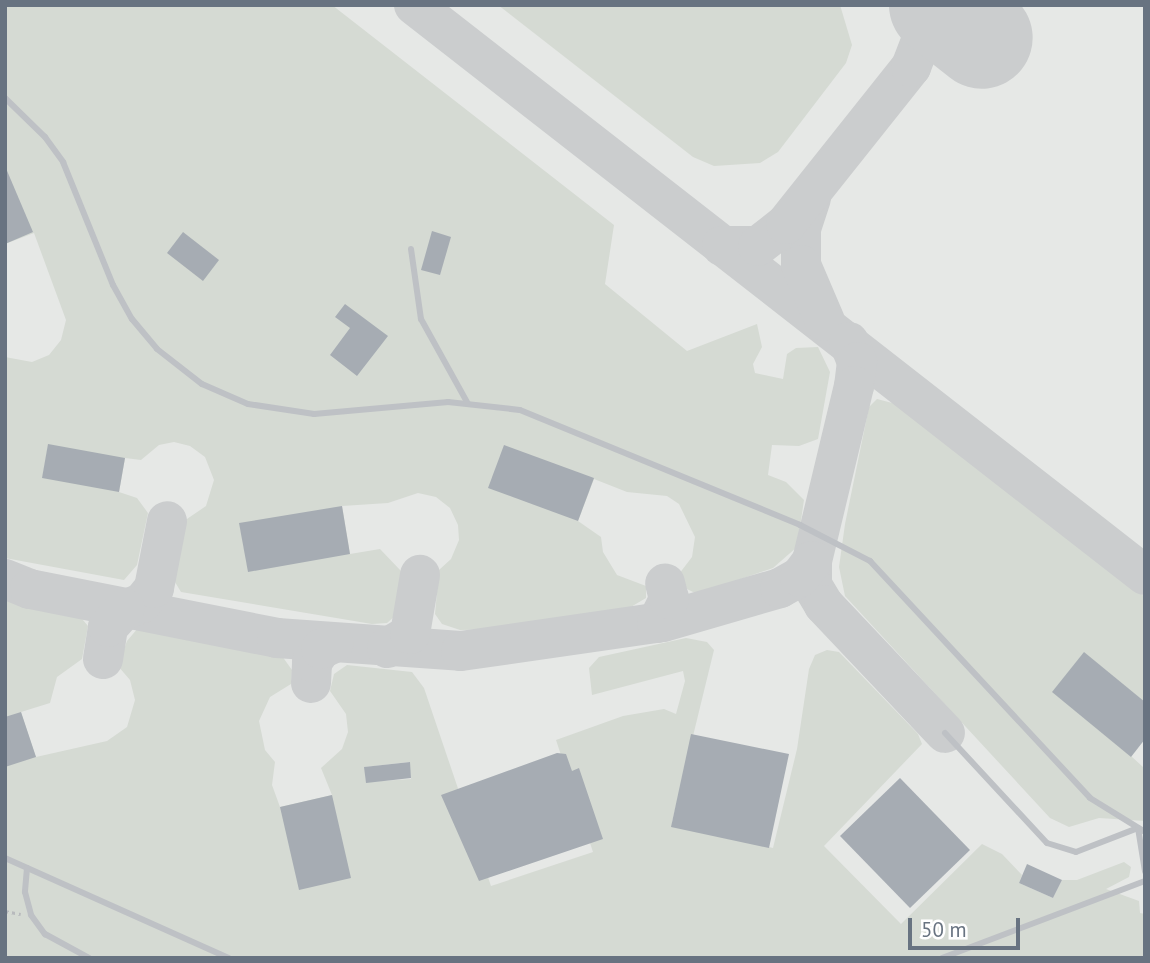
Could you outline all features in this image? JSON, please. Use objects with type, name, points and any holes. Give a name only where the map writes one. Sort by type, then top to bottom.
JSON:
[{"type":"lane","points":[[5,98],[63,162],[113,285],[132,319],[157,349],[202,384],[248,404],[314,414],[467,402],[520,410],[800,525],[870,561],[1090,798],[1141,830]]},
{"type":"lane","points":[[411,249],[421,319],[467,402]]},
{"type":"lane","points":[[945,733],[1046,843],[1076,852],[1141,830]]},
{"type":"lane","points":[[1141,830],[1145,871]]},
{"type":"lane","points":[[5,858],[229,958]]},
{"type":"lane","points":[[27,868],[25,892],[31,915],[45,934],[89,958]]},
{"type":"lane","points":[[942,958],[1145,881]]},
{"type":"path","points":[[5,911],[31,915]]},
{"type":"shaded area","points":[[5,5],[1145,5],[1145,958],[5,958]]},
{"type":"shaded area","points":[[5,5],[332,5],[614,225],[605,284],[687,351],[757,324],[762,347],[753,364],[755,373],[783,379],[787,354],[796,348],[818,347],[830,372],[818,439],[799,446],[772,445],[768,475],[786,482],[804,500],[797,547],[773,568],[697,594],[687,589],[679,574],[692,557],[695,537],[679,504],[667,496],[627,492],[594,479],[578,521],[601,537],[603,552],[617,575],[646,586],[646,598],[624,611],[502,629],[460,630],[442,624],[435,614],[439,570],[451,559],[459,540],[458,525],[450,508],[436,497],[418,493],[388,503],[342,506],[350,554],[380,549],[401,571],[395,616],[387,623],[372,624],[181,592],[172,577],[184,521],[206,506],[214,480],[205,457],[190,446],[174,442],[159,445],[141,460],[125,458],[119,492],[137,498],[148,513],[137,565],[124,580],[5,558],[5,357],[32,362],[49,355],[61,340],[66,320],[34,233],[5,244]]},
{"type":"shaded area","points":[[498,5],[840,5],[852,45],[846,63],[778,152],[760,163],[714,166],[693,157]]},
{"type":"shaded area","points":[[877,399],[896,404],[1145,597],[1145,739],[1131,756],[1143,767],[1145,821],[1099,818],[1069,827],[1050,818],[845,596],[839,567],[845,524],[869,407]]},
{"type":"shaded area","points":[[5,597],[78,614],[88,626],[82,659],[57,677],[50,703],[21,712],[36,757],[107,741],[127,727],[135,700],[130,680],[118,666],[127,641],[138,628],[282,656],[292,670],[291,684],[270,697],[259,721],[265,750],[275,762],[272,785],[280,807],[332,795],[321,768],[342,749],[348,732],[346,714],[330,691],[334,674],[347,665],[412,672],[424,688],[491,886],[593,852],[556,740],[623,716],[664,709],[676,714],[685,681],[683,671],[592,695],[589,668],[599,657],[686,638],[707,642],[714,650],[672,822],[773,848],[797,749],[809,669],[815,655],[827,650],[839,652],[918,734],[922,744],[824,846],[901,924],[982,844],[1002,854],[1022,875],[1019,883],[1053,898],[1062,880],[1077,880],[1124,862],[1131,867],[1129,877],[1106,889],[1139,901],[1140,913],[1145,914],[1145,958],[5,958]],"holes":[[[409,762],[411,779],[366,782],[365,767]]]},
{"type":"building","points":[[5,166],[33,232],[5,244]]},
{"type":"building","points":[[432,231],[451,237],[440,275],[421,270]]},
{"type":"building","points":[[183,232],[219,260],[203,281],[167,253]]},
{"type":"building","points":[[345,304],[388,336],[357,376],[330,355],[350,328],[335,317]]},
{"type":"building","points":[[48,444],[125,458],[119,492],[42,478]]},
{"type":"building","points":[[504,445],[594,478],[578,521],[488,488]]},
{"type":"building","points":[[342,506],[350,554],[248,572],[239,523]]},
{"type":"building","points":[[1084,652],[1145,702],[1145,739],[1131,757],[1052,692]]},
{"type":"building","points":[[21,712],[36,757],[5,767],[5,717]]},
{"type":"building","points":[[691,734],[789,754],[769,848],[671,827]]},
{"type":"building","points":[[557,753],[566,754],[572,771],[579,768],[603,839],[479,881],[441,795]]},
{"type":"building","points":[[410,762],[411,778],[366,783],[364,767]]},
{"type":"building","points":[[900,778],[970,850],[910,908],[840,836]]},
{"type":"building","points":[[332,795],[351,878],[299,890],[280,807]]},
{"type":"building","points":[[1027,864],[1062,880],[1053,898],[1019,883]]},
{"type":"taxiway","points":[[414,5],[1145,575]]},
{"type":"taxiway","points":[[722,246],[758,246],[786,224],[911,67],[925,30],[921,5]]},
{"type":"taxiway","points":[[811,198],[801,229],[801,265],[825,321]]},
{"type":"taxiway","points":[[849,342],[857,362],[854,386],[812,561],[812,585],[824,605],[945,733]]},
{"type":"taxiway","points":[[129,608],[142,603],[154,588],[167,521]]},
{"type":"taxiway","points":[[5,579],[30,589],[277,638],[461,651],[663,622],[780,588],[800,577],[812,561]]},
{"type":"taxiway","points":[[387,648],[410,634],[420,575]]},
{"type":"taxiway","points":[[657,623],[669,599],[665,583]]},
{"type":"taxiway","points":[[103,659],[108,627],[125,608]]},
{"type":"taxiway","points":[[311,683],[312,662],[321,649],[334,643]]},
{"type":"runway","points":[[940,5],[982,38]]}]
